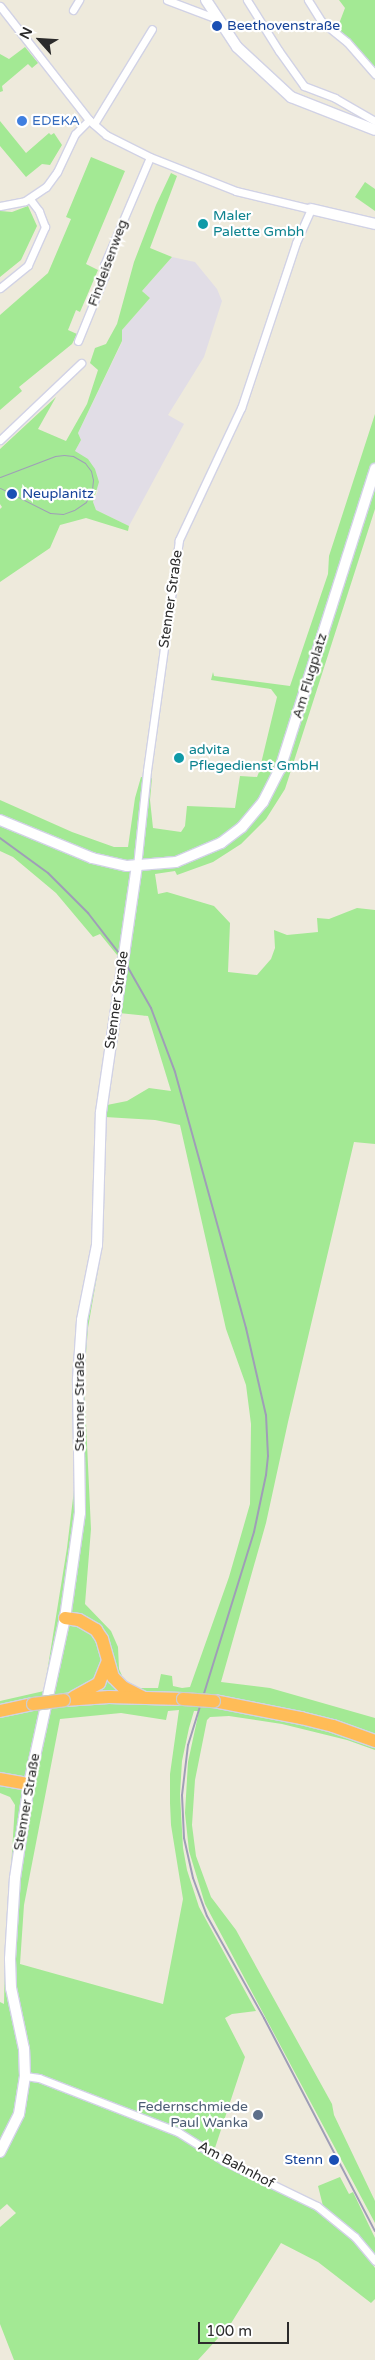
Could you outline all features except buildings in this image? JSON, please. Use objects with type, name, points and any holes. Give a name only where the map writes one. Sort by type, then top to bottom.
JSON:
[{"type":"highway","points":[[65,1618],[79,1620],[96,1630],[102,1639],[113,1676],[123,1687],[143,1697]]},
{"type":"highway","points":[[67,1700],[99,1683],[109,1660]]},
{"type":"highway","points":[[0,1711],[33,1704],[67,1700],[143,1697],[183,1699],[214,1702],[301,1718],[333,1726],[375,1741]]},
{"type":"highway","points":[[0,1779],[29,1784]]},
{"type":"street","points":[[3,0],[0,5],[92,122],[106,135],[150,157],[236,191],[375,224]]},
{"type":"street","points":[[73,10],[79,0]]},
{"type":"street","points":[[167,0],[217,19]]},
{"type":"street","points":[[206,0],[237,47],[291,97],[375,130]]},
{"type":"street","points":[[247,0],[279,51],[304,86],[335,98],[375,121]]},
{"type":"street","points":[[308,0],[321,21],[347,42],[375,74]]},
{"type":"street","points":[[0,206],[17,204],[30,199],[52,178],[71,141],[92,122],[152,29]]},
{"type":"street","name":"Findeisenweg","points":[[78,342],[105,275],[104,265],[150,157]]},
{"type":"street","points":[[0,288],[28,265],[45,227],[39,211],[30,199]]},
{"type":"street","name":"Stenner Straße","points":[[0,2152],[19,2114],[25,2076],[24,2049],[11,1988],[10,1959],[15,1878],[29,1784],[65,1618],[82,1494],[78,1379],[82,1320],[97,1246],[101,1112],[127,922],[137,866],[147,772],[179,540],[241,408],[296,243],[311,209]]},
{"type":"street","points":[[0,440],[81,363]]},
{"type":"street","name":"Am Flugplatz","points":[[0,820],[92,858],[119,865],[137,866],[176,862],[221,844],[250,819],[264,802],[286,753],[375,469]]},
{"type":"street","name":"Am Bahnhof","points":[[25,2076],[39,2078],[178,2132],[224,2161],[317,2206],[355,2237],[375,2261]]},
{"type":"shaded area","points":[[172,257],[195,262],[217,289],[222,301],[204,357],[168,415],[184,424],[129,526],[96,510],[93,502],[98,491],[75,451],[81,440],[78,433],[122,342],[122,330],[150,298],[142,291]]},
{"type":"green space","points":[[339,0],[375,0],[375,70],[349,39],[337,29],[345,8]]},
{"type":"green space","points":[[25,47],[38,63],[32,68],[28,64],[2,86],[3,91],[0,92],[0,54],[9,59]]},
{"type":"green space","points":[[0,121],[26,153],[49,133],[51,135],[54,133],[62,145],[50,165],[42,164],[26,177],[0,146]]},
{"type":"green space","points":[[91,157],[125,171],[86,264],[98,270],[80,312],[76,310],[68,330],[77,334],[72,344],[19,387],[22,391],[0,410],[0,315],[48,273],[71,219],[66,217]]},
{"type":"green space","points":[[171,173],[177,176],[150,248],[172,257],[142,291],[150,298],[122,330],[122,341],[78,433],[81,440],[75,451],[88,459],[95,469],[99,482],[93,502],[96,510],[129,526],[128,531],[86,518],[60,525],[50,548],[0,582],[0,509],[2,507],[0,504],[0,449],[56,397],[38,429],[66,441],[87,404],[98,370],[90,363],[95,348],[106,344],[117,324],[134,262],[156,205]]},
{"type":"green space","points":[[365,182],[375,189],[375,211],[355,197]]},
{"type":"green space","points":[[28,206],[37,226],[21,260],[0,277],[0,211],[12,212]]},
{"type":"green space","points":[[375,414],[375,509],[285,789],[266,819],[241,844],[213,862],[177,875],[175,871],[155,874],[158,894],[167,892],[214,906],[230,923],[228,972],[257,975],[271,959],[275,948],[274,930],[287,935],[318,932],[317,918],[329,919],[357,908],[375,910],[375,1144],[354,1142],[266,1523],[221,1682],[270,1688],[375,1718],[375,1750],[347,1740],[282,1724],[229,1716],[210,1717],[207,1720],[195,1780],[192,1825],[196,1856],[211,1897],[236,1930],[332,2104],[334,2115],[375,2201],[375,2223],[205,1904],[189,1851],[185,1813],[188,1762],[199,1711],[194,1711],[189,1728],[182,1761],[180,1794],[183,1848],[187,1870],[199,1907],[256,2011],[232,2014],[225,2018],[245,2057],[212,2157],[259,2182],[309,2204],[356,2241],[375,2268],[375,2299],[371,2303],[318,2262],[281,2243],[230,2325],[198,2360],[14,2360],[0,2324],[0,2227],[16,2213],[7,2204],[0,2210],[0,2002],[4,2004],[15,1805],[10,1797],[0,1793],[0,1701],[44,1691],[67,1548],[77,1465],[73,1395],[80,1320],[92,1243],[96,1118],[105,1117],[107,1105],[127,1101],[149,1088],[171,1091],[148,1016],[119,1013],[126,966],[100,934],[93,937],[56,893],[13,857],[0,851],[0,800],[72,832],[114,847],[128,847],[135,798],[141,777],[152,778],[150,800],[153,828],[181,832],[185,826],[187,806],[235,808],[240,776],[257,777],[259,772],[277,697],[271,689],[211,680],[213,672],[214,676],[290,686],[328,574],[329,556]],"holes":[[[105,1117],[155,1120],[180,1125],[226,1329],[246,1385],[251,1424],[250,1504],[229,1577],[190,1687],[182,1688],[173,1686],[172,1676],[161,1674],[158,1688],[137,1688],[124,1680],[119,1669],[118,1647],[111,1631],[85,1604],[91,1529],[84,1380],[88,1328],[101,1253]],[[179,1710],[170,1774],[170,1803],[171,1825],[183,1899],[163,2004],[20,1964],[24,1905],[60,1719],[121,1713],[166,1720],[168,1711]]]},
{"type":"green space","points":[[340,2177],[349,2194],[353,2192],[375,2238],[375,2256],[360,2237],[323,2206],[318,2186]]},
{"type":"tram line","points":[[0,477],[55,456],[64,455],[73,456],[85,463],[91,471],[93,480],[92,490],[86,502],[74,510],[63,514],[50,513],[0,488]]},
{"type":"railway","points":[[0,838],[48,873],[88,913],[122,957],[151,1008],[175,1072],[246,1328],[266,1415],[268,1456],[266,1475],[254,1532],[188,1745],[182,1795],[184,1838],[193,1878],[207,1916],[264,2018],[375,2231]]},
{"type":"place","name":"Beethovenstraße","points":[[217,26]]},
{"type":"place","name":"EDEKA","points":[[22,121]]},
{"type":"place","name":"Maler Palette Gmbh","points":[[203,224]]},
{"type":"place","name":"Neuplanitz","points":[[12,494]]},
{"type":"place","name":"advita Pflegedienst GmbH","points":[[179,758]]},
{"type":"place","name":"Federnschmiede Paul Wanka","points":[[258,2115]]},
{"type":"place","name":"Stenn","points":[[334,2160]]}]
